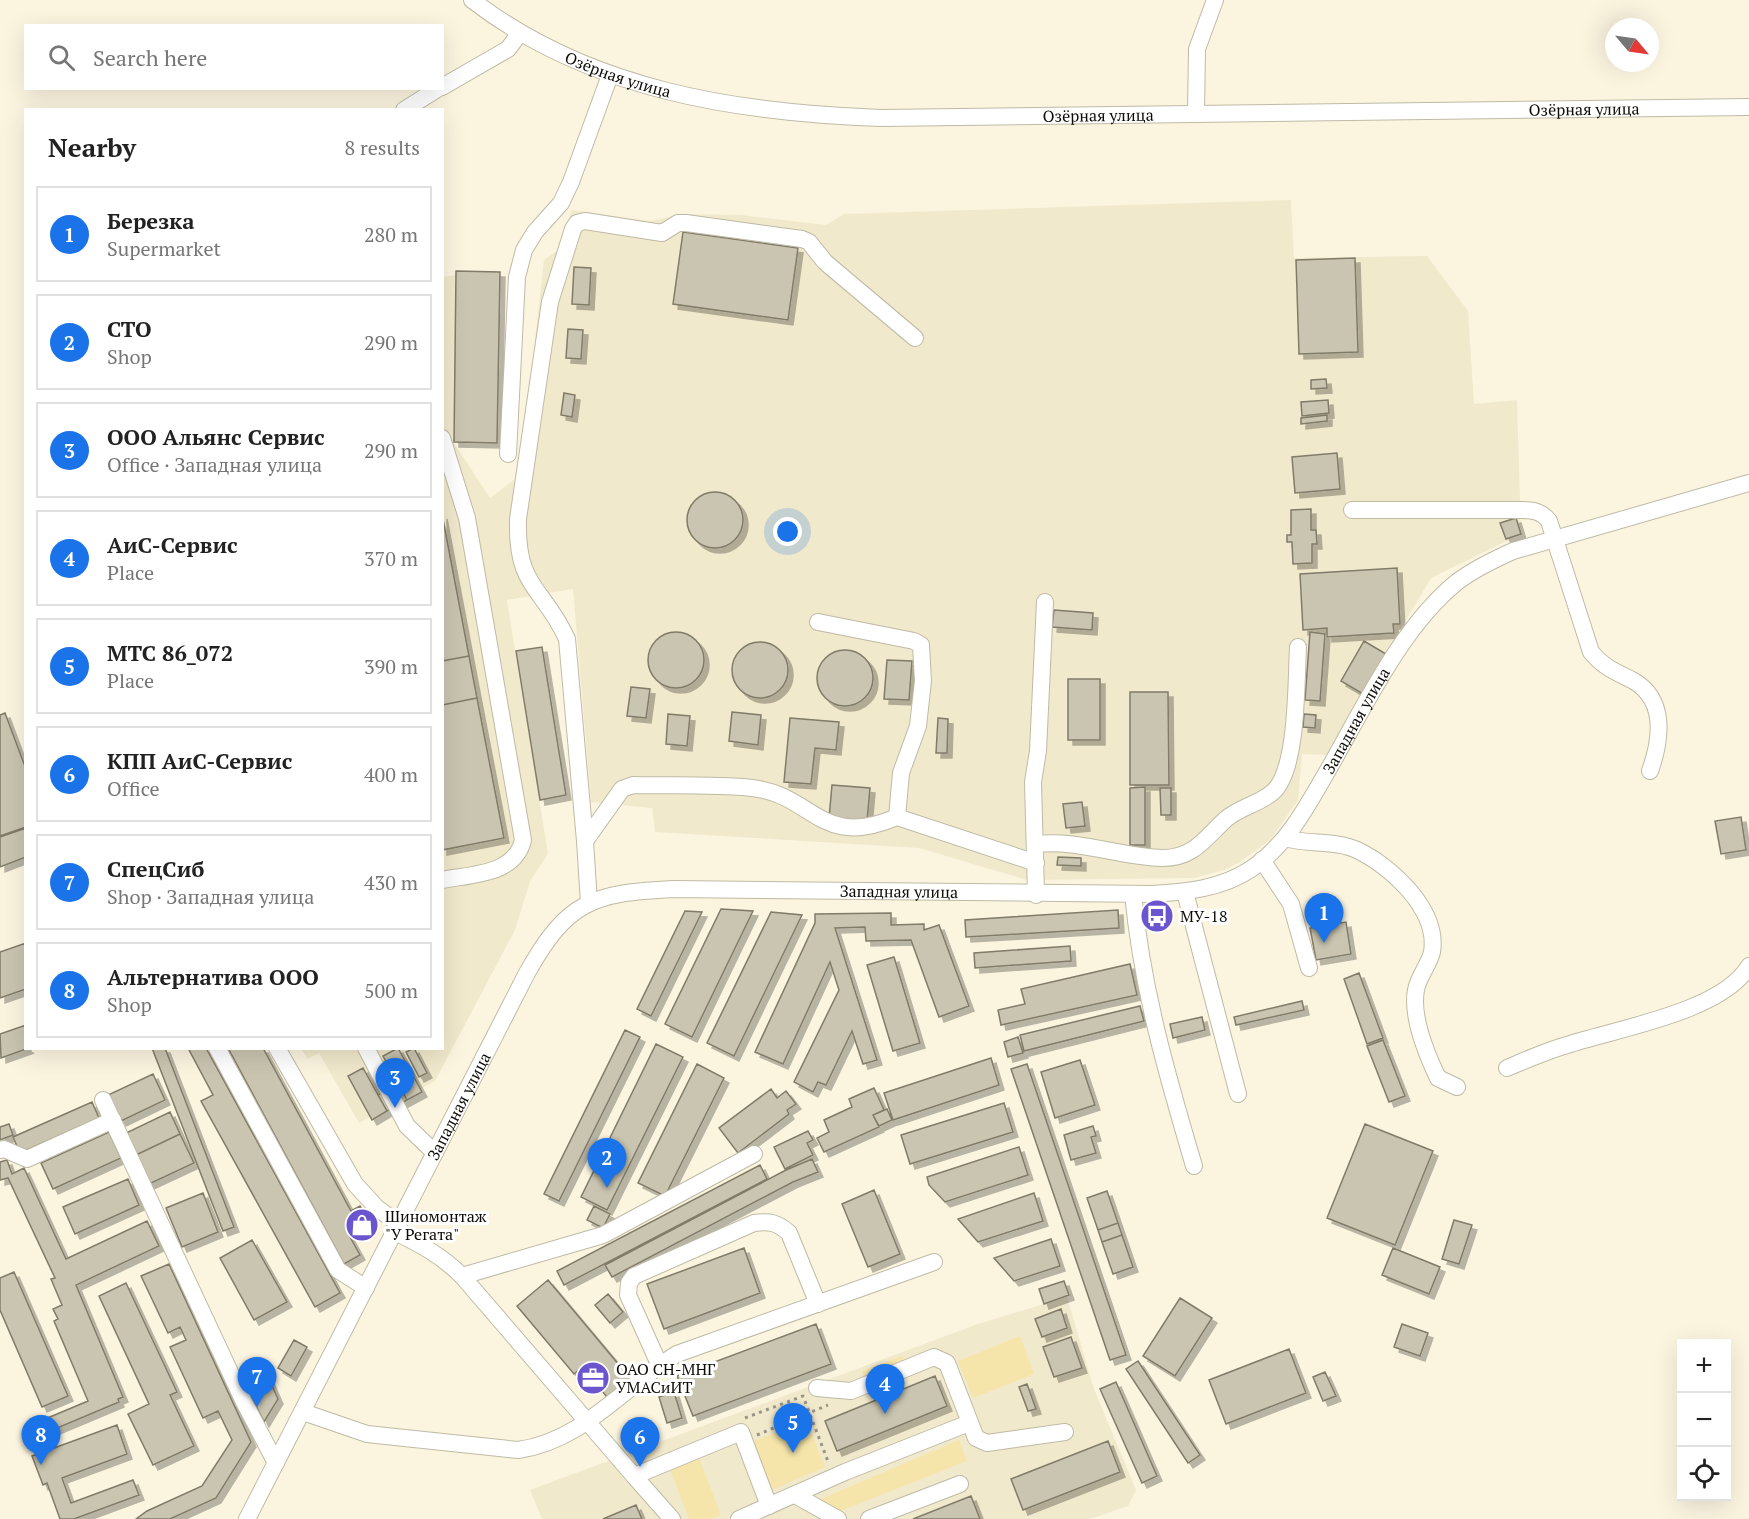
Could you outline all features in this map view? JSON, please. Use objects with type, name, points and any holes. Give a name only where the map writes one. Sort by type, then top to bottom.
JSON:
[{"type":"street","name":"Озёрная улица","points":[[472,0],[520,33],[610,75],[694,98],[788,113],[881,118],[1749,107]]},
{"type":"street","points":[[1196,113],[1197,49],[1215,0]]},
{"type":"street","points":[[444,86],[508,49],[520,33]]},
{"type":"street","points":[[508,454],[517,277],[524,250],[535,232],[561,203],[610,75]]},
{"type":"street","points":[[407,108],[438,90]]},
{"type":"street","points":[[589,903],[567,639],[561,626],[524,574],[517,541],[518,519],[550,302],[573,229],[577,223],[585,221],[662,233],[678,223],[686,223],[802,239],[809,242],[825,262],[915,338]]},
{"type":"street","points":[[444,444],[467,518],[523,840],[521,850],[506,866],[444,880]]},
{"type":"street","name":"Западная улица","points":[[247,1519],[537,954],[566,917],[589,903],[636,891],[673,889],[1036,895],[1133,894],[1185,892],[1224,882],[1262,860],[1285,838],[1302,815],[1397,654],[1439,599],[1482,565],[1554,538],[1749,483]]},
{"type":"street","points":[[1352,510],[1534,510],[1549,521],[1591,652],[1611,671],[1641,686],[1654,704],[1660,727],[1657,753],[1650,771]]},
{"type":"street","points":[[1036,895],[1033,782],[1038,751],[1045,602]]},
{"type":"street","points":[[818,622],[914,641],[921,645],[923,681],[918,726],[900,773],[897,817]]},
{"type":"street","points":[[1036,844],[1055,844],[1162,858],[1186,855],[1203,843],[1228,818],[1273,792],[1281,784],[1289,765],[1298,647]]},
{"type":"street","points":[[585,842],[622,789],[633,785],[759,789],[776,795],[833,825],[868,828],[897,817],[1036,863]]},
{"type":"street","points":[[1285,838],[1303,843],[1326,843],[1356,849],[1391,872],[1410,889],[1431,930],[1432,951],[1416,989],[1420,1031],[1438,1078],[1457,1087]]},
{"type":"street","points":[[1262,860],[1291,904],[1309,968]]},
{"type":"street","points":[[1185,892],[1238,1094]]},
{"type":"street","points":[[1133,894],[1142,969],[1156,1035],[1194,1166]]},
{"type":"street","points":[[1506,1068],[1567,1045],[1671,1015],[1713,997],[1737,980],[1749,966]]},
{"type":"street","points":[[218,1050],[338,1270],[366,1288]]},
{"type":"street","points":[[278,1050],[355,1184],[397,1228],[462,1276],[586,1423],[672,1519]]},
{"type":"street","points":[[367,1050],[407,1126],[435,1153]]},
{"type":"street","points":[[104,1100],[244,1402],[276,1463]]},
{"type":"street","points":[[0,1150],[4,1149],[27,1159],[112,1120]]},
{"type":"street","points":[[462,1276],[603,1235],[754,1154]]},
{"type":"street","points":[[659,1364],[628,1294],[629,1283],[634,1276],[754,1223],[769,1221],[781,1225],[789,1233],[818,1304]]},
{"type":"street","points":[[303,1412],[367,1434],[518,1450],[537,1447],[558,1440],[586,1423],[659,1364],[677,1354],[934,1262]]},
{"type":"street","points":[[817,1388],[851,1391],[934,1357],[943,1359],[947,1363],[976,1438],[987,1443],[1065,1432]]},
{"type":"street","points":[[739,1519],[834,1477],[969,1423]]},
{"type":"street","points":[[634,1476],[742,1436],[769,1506]]},
{"type":"street","points":[[869,1519],[960,1484]]},
{"type":"street","points":[[795,1495],[838,1519]]},
{"type":"path","points":[[831,1404],[809,1413],[742,1436],[738,1421],[803,1396],[809,1413],[834,1477]]},
{"type":"shaded area","points":[[1291,200],[1294,258],[1427,256],[1468,311],[1474,404],[1517,400],[1521,534],[1431,578],[1326,755],[1302,754],[1298,800],[1271,839],[1240,862],[1224,870],[1195,878],[1027,880],[919,848],[655,832],[652,808],[591,802],[573,589],[507,600],[548,854],[530,881],[515,930],[435,1081],[421,1089],[422,1092],[372,1120],[370,1117],[359,1123],[319,1053],[308,1059],[302,1050],[444,1050],[444,277],[456,275],[456,271],[500,272],[497,443],[454,443],[490,498],[520,475],[544,260],[558,250],[572,210],[649,221],[685,214],[741,215],[826,225],[844,214]]},
{"type":"shaded area","points":[[1067,1297],[1094,1389],[1136,1490],[1128,1506],[1090,1519],[542,1519],[530,1490],[978,1324]]},
{"type":"shaded area","points":[[1020,1336],[1034,1374],[973,1398],[958,1361]]},
{"type":"shaded area","points":[[902,1356],[906,1365],[865,1380],[862,1371]]},
{"type":"shaded area","points":[[806,1420],[825,1467],[772,1490],[754,1441]]},
{"type":"shaded area","points":[[959,1440],[967,1461],[838,1512],[816,1501]]},
{"type":"shaded area","points":[[699,1458],[721,1515],[710,1519],[689,1519],[670,1469]]},
{"type":"building","points":[[683,232],[798,248],[788,320],[673,304]]},
{"type":"building","points":[[1355,258],[1358,352],[1299,354],[1296,260]]},
{"type":"building","points":[[574,267],[591,268],[589,305],[572,304]]},
{"type":"building","points":[[456,271],[500,272],[497,443],[454,442]]},
{"type":"building","points":[[568,329],[583,330],[581,359],[566,358]]},
{"type":"building","points":[[1326,379],[1327,388],[1311,389],[1311,380]]},
{"type":"building","points":[[564,393],[575,395],[572,417],[561,415]]},
{"type":"building","points":[[1328,400],[1329,413],[1302,416],[1301,402]]},
{"type":"building","points":[[1327,415],[1327,421],[1301,424],[1301,418]]},
{"type":"building","points":[[1337,453],[1340,489],[1295,493],[1292,457]]},
{"type":"building","points":[[709,492],[721,492],[731,496],[739,504],[743,520],[739,536],[731,544],[721,548],[709,548],[699,544],[691,536],[687,526],[687,514],[691,504],[699,496]]},
{"type":"building","points":[[1311,509],[1311,530],[1316,530],[1317,544],[1312,544],[1312,563],[1293,564],[1292,542],[1287,542],[1287,535],[1291,535],[1291,510]]},
{"type":"building","points":[[1516,518],[1521,534],[1506,539],[1500,523]]},
{"type":"building","points":[[444,525],[469,656],[444,661]]},
{"type":"building","points":[[1397,568],[1400,624],[1393,624],[1394,633],[1327,637],[1327,628],[1303,630],[1300,574]]},
{"type":"building","points":[[1054,610],[1093,613],[1092,630],[1052,627]]},
{"type":"building","points":[[670,632],[682,632],[692,636],[700,644],[704,660],[700,676],[692,684],[682,688],[670,688],[660,684],[652,676],[648,666],[648,654],[652,644],[660,636]]},
{"type":"building","points":[[1310,632],[1325,634],[1320,701],[1305,700]]},
{"type":"building","points":[[1364,641],[1386,654],[1363,694],[1341,681]]},
{"type":"building","points":[[754,642],[766,642],[776,646],[784,654],[788,670],[784,686],[776,694],[766,698],[754,698],[744,694],[736,686],[732,676],[732,664],[736,654],[744,646]]},
{"type":"building","points":[[542,647],[566,795],[540,800],[516,651]]},
{"type":"building","points":[[839,650],[851,650],[861,654],[869,662],[873,678],[869,694],[861,702],[851,706],[839,706],[829,702],[821,694],[817,684],[817,672],[821,662],[829,654]]},
{"type":"building","points":[[469,656],[477,698],[444,705],[444,661]]},
{"type":"building","points":[[887,660],[912,661],[909,700],[884,699]]},
{"type":"building","points":[[1068,679],[1100,679],[1100,740],[1068,740]]},
{"type":"building","points":[[631,687],[650,689],[646,718],[627,716]]},
{"type":"building","points":[[1130,692],[1168,692],[1169,785],[1130,785]]},
{"type":"building","points":[[477,698],[504,838],[444,850],[444,705]]},
{"type":"building","points":[[732,712],[761,715],[758,745],[729,741]]},
{"type":"building","points":[[5,713],[24,764],[24,828],[0,836],[0,715]]},
{"type":"building","points":[[668,714],[690,716],[687,746],[666,744]]},
{"type":"building","points":[[1304,714],[1316,715],[1315,728],[1303,727]]},
{"type":"building","points":[[790,718],[839,722],[836,750],[815,748],[811,784],[784,782]]},
{"type":"building","points":[[938,718],[948,719],[947,753],[936,753]]},
{"type":"building","points":[[832,785],[870,788],[867,821],[829,818]]},
{"type":"building","points":[[1145,787],[1145,845],[1130,845],[1130,788]]},
{"type":"building","points":[[1160,788],[1171,788],[1171,815],[1161,815]]},
{"type":"building","points":[[1082,802],[1085,826],[1066,828],[1063,804]]},
{"type":"building","points":[[1741,817],[1746,850],[1721,854],[1715,821]]},
{"type":"building","points":[[24,829],[24,858],[0,867],[0,837]]},
{"type":"building","points":[[1058,857],[1081,858],[1081,866],[1057,865]]},
{"type":"building","points":[[721,909],[753,911],[692,1037],[665,1024]]},
{"type":"building","points":[[1118,910],[1119,928],[966,937],[965,920]]},
{"type":"building","points":[[685,911],[702,912],[651,1016],[637,1009]]},
{"type":"building","points":[[771,912],[802,915],[734,1056],[707,1043]]},
{"type":"building","points":[[891,913],[891,925],[924,924],[924,930],[939,925],[969,1006],[939,1017],[911,940],[866,941],[865,927],[835,928],[877,1060],[863,1064],[852,1031],[826,1085],[818,1082],[813,1092],[794,1082],[839,990],[830,962],[783,1064],[755,1052],[815,923],[815,914]]},
{"type":"building","points":[[1346,922],[1351,954],[1316,960],[1310,928]]},
{"type":"building","points":[[24,944],[24,990],[0,998],[0,952]]},
{"type":"building","points":[[1070,946],[1071,961],[975,968],[974,953]]},
{"type":"building","points":[[894,957],[920,1043],[893,1051],[867,965]]},
{"type":"building","points":[[1130,964],[1137,995],[1001,1025],[998,1010],[1025,1004],[1021,989]]},
{"type":"building","points":[[1359,973],[1383,1038],[1367,1044],[1344,979]]},
{"type":"building","points":[[1302,1001],[1304,1010],[1236,1025],[1234,1017]]},
{"type":"building","points":[[1140,1006],[1144,1021],[1024,1051],[1020,1035]]},
{"type":"building","points":[[1202,1017],[1205,1030],[1173,1038],[1170,1024]]},
{"type":"building","points":[[24,1026],[24,1050],[1,1058],[0,1034]]},
{"type":"building","points":[[625,1030],[640,1037],[559,1201],[544,1194]]},
{"type":"building","points":[[1018,1037],[1023,1053],[1008,1057],[1004,1042]]},
{"type":"building","points":[[1383,1040],[1405,1096],[1389,1102],[1367,1046]]},
{"type":"building","points":[[656,1044],[683,1057],[607,1210],[581,1197]]},
{"type":"building","points":[[153,1050],[166,1050],[234,1227],[223,1231]]},
{"type":"building","points":[[189,1050],[207,1050],[340,1293],[315,1307],[201,1101],[213,1095]]},
{"type":"building","points":[[229,1050],[264,1050],[351,1211],[360,1206],[370,1224],[349,1235],[360,1255],[344,1264]]},
{"type":"building","points":[[399,1050],[422,1092],[407,1100],[383,1056]]},
{"type":"building","points":[[415,1050],[427,1073],[419,1077],[406,1052]]},
{"type":"building","points":[[991,1058],[999,1085],[893,1120],[884,1093]]},
{"type":"building","points":[[1080,1060],[1095,1105],[1055,1118],[1041,1072]]},
{"type":"building","points":[[697,1064],[724,1078],[665,1196],[638,1183]]},
{"type":"building","points":[[1027,1064],[1126,1355],[1110,1360],[1011,1069]]},
{"type":"building","points":[[363,1068],[387,1111],[372,1120],[348,1076]]},
{"type":"building","points":[[153,1074],[165,1100],[121,1121],[108,1095]]},
{"type":"building","points":[[398,1084],[407,1100],[387,1111],[378,1095]]},
{"type":"building","points":[[874,1088],[884,1110],[873,1115],[879,1127],[824,1152],[817,1138],[829,1132],[824,1120],[852,1107],[849,1099]]},
{"type":"building","points":[[771,1089],[777,1098],[786,1091],[796,1104],[787,1110],[789,1114],[738,1153],[719,1128]]},
{"type":"building","points":[[92,1102],[99,1118],[20,1153],[13,1137]]},
{"type":"building","points":[[1004,1103],[1013,1132],[910,1164],[901,1135]]},
{"type":"building","points":[[887,1109],[892,1120],[879,1126],[873,1115]]},
{"type":"building","points":[[170,1112],[180,1134],[136,1155],[126,1133]]},
{"type":"building","points":[[9,1124],[13,1135],[0,1140],[0,1127]]},
{"type":"building","points":[[1365,1124],[1433,1151],[1395,1245],[1327,1218]]},
{"type":"building","points":[[1093,1126],[1096,1136],[1091,1137],[1096,1153],[1071,1160],[1064,1135]]},
{"type":"building","points":[[808,1131],[813,1140],[807,1143],[813,1155],[785,1169],[774,1147]]},
{"type":"building","points":[[109,1132],[121,1158],[53,1189],[41,1163]]},
{"type":"building","points":[[180,1134],[194,1163],[149,1184],[136,1155]]},
{"type":"building","points":[[1019,1147],[1028,1175],[945,1202],[929,1185],[927,1177]]},
{"type":"building","points":[[812,1159],[818,1172],[793,1182],[612,1277],[605,1265],[786,1170]]},
{"type":"building","points":[[7,1160],[12,1174],[24,1168],[66,1259],[147,1221],[159,1246],[76,1285],[123,1397],[118,1399],[119,1402],[43,1434],[38,1422],[88,1401],[54,1321],[58,1319],[53,1309],[62,1305],[51,1279],[55,1278],[8,1178],[0,1180],[0,1162]]},
{"type":"building","points":[[760,1165],[767,1179],[564,1285],[557,1271]]},
{"type":"building","points":[[128,1179],[139,1205],[75,1234],[63,1207]]},
{"type":"building","points":[[874,1190],[900,1254],[868,1267],[842,1204]]},
{"type":"building","points":[[1107,1191],[1118,1223],[1098,1230],[1087,1198]]},
{"type":"building","points":[[203,1193],[218,1232],[182,1247],[166,1208]]},
{"type":"building","points":[[1034,1193],[1043,1221],[978,1242],[958,1219]]},
{"type":"building","points":[[594,1206],[610,1214],[603,1228],[587,1220]]},
{"type":"building","points":[[1454,1220],[1472,1225],[1459,1264],[1442,1259]]},
{"type":"building","points":[[1118,1223],[1122,1235],[1102,1242],[1098,1230]]},
{"type":"building","points":[[1122,1235],[1133,1267],[1113,1274],[1102,1242]]},
{"type":"building","points":[[1051,1239],[1060,1266],[1014,1281],[994,1258]]},
{"type":"building","points":[[252,1240],[287,1302],[254,1320],[220,1258]]},
{"type":"building","points":[[744,1248],[760,1293],[664,1329],[647,1284]]},
{"type":"building","points":[[1393,1248],[1440,1267],[1429,1294],[1382,1275]]},
{"type":"building","points":[[169,1264],[251,1442],[216,1498],[170,1519],[136,1519],[147,1511],[202,1486],[232,1440],[218,1411],[203,1418],[170,1347],[186,1340],[180,1327],[168,1333],[141,1276]]},
{"type":"building","points":[[14,1272],[68,1396],[42,1407],[0,1310],[0,1278]]},
{"type":"building","points":[[548,1280],[630,1378],[607,1397],[582,1367],[574,1374],[517,1306]]},
{"type":"building","points":[[1064,1281],[1069,1295],[1044,1304],[1039,1289]]},
{"type":"building","points":[[126,1283],[177,1392],[170,1395],[194,1446],[153,1465],[128,1414],[149,1404],[99,1296]]},
{"type":"building","points":[[608,1294],[623,1312],[610,1323],[595,1305]]},
{"type":"building","points":[[1180,1298],[1212,1318],[1175,1376],[1143,1356]]},
{"type":"building","points":[[1061,1309],[1067,1328],[1042,1337],[1035,1319]]},
{"type":"building","points":[[816,1324],[831,1364],[693,1416],[677,1376]]},
{"type":"building","points":[[1402,1324],[1428,1333],[1420,1356],[1394,1347]]},
{"type":"building","points":[[1071,1337],[1082,1368],[1054,1377],[1043,1347]]},
{"type":"building","points":[[294,1340],[307,1347],[291,1376],[278,1368]]},
{"type":"building","points":[[1289,1349],[1306,1393],[1226,1424],[1209,1380]]},
{"type":"building","points":[[261,1361],[278,1399],[264,1422],[239,1371]]},
{"type":"building","points":[[1138,1361],[1200,1455],[1188,1463],[1126,1369]]},
{"type":"building","points":[[1325,1372],[1336,1396],[1323,1401],[1313,1377]]},
{"type":"building","points":[[935,1376],[947,1406],[837,1451],[825,1421]]},
{"type":"building","points":[[1116,1382],[1157,1476],[1142,1483],[1100,1389]]},
{"type":"building","points":[[1027,1384],[1036,1409],[1028,1411],[1019,1387]]},
{"type":"building","points":[[674,1392],[682,1418],[667,1423],[659,1397]]},
{"type":"building","points":[[117,1425],[127,1454],[62,1478],[71,1503],[133,1480],[139,1495],[74,1519],[60,1519],[47,1483],[43,1485],[32,1456]]},
{"type":"building","points":[[1108,1441],[1120,1472],[1023,1510],[1011,1479]]},
{"type":"building","points":[[971,1496],[980,1519],[913,1519]]},
{"type":"building","points":[[636,1505],[642,1519],[603,1519]]},
{"type":"place","name":"МУ-18","points":[[1157,916]]},
{"type":"place","name":"Березка","points":[[1324,943]]},
{"type":"place","name":"ООО Альянс Сервис","points":[[395,1108]]},
{"type":"place","name":"СТО","points":[[607,1188]]},
{"type":"place","name":"Шиномонтаж \"У Регата\"","points":[[362,1225]]},
{"type":"place","name":"ОАО СН-МНГ УМАСиИТ","points":[[593,1378]]},
{"type":"place","name":"СпецСиб","points":[[257,1407]]},
{"type":"place","name":"АиС-Сервис","points":[[885,1414]]},
{"type":"place","name":"МТС 86_072","points":[[793,1453]]},
{"type":"place","name":"Альтернатива ООО","points":[[41,1465]]},
{"type":"place","name":"КПП АиС-Сервис","points":[[640,1467]]}]
